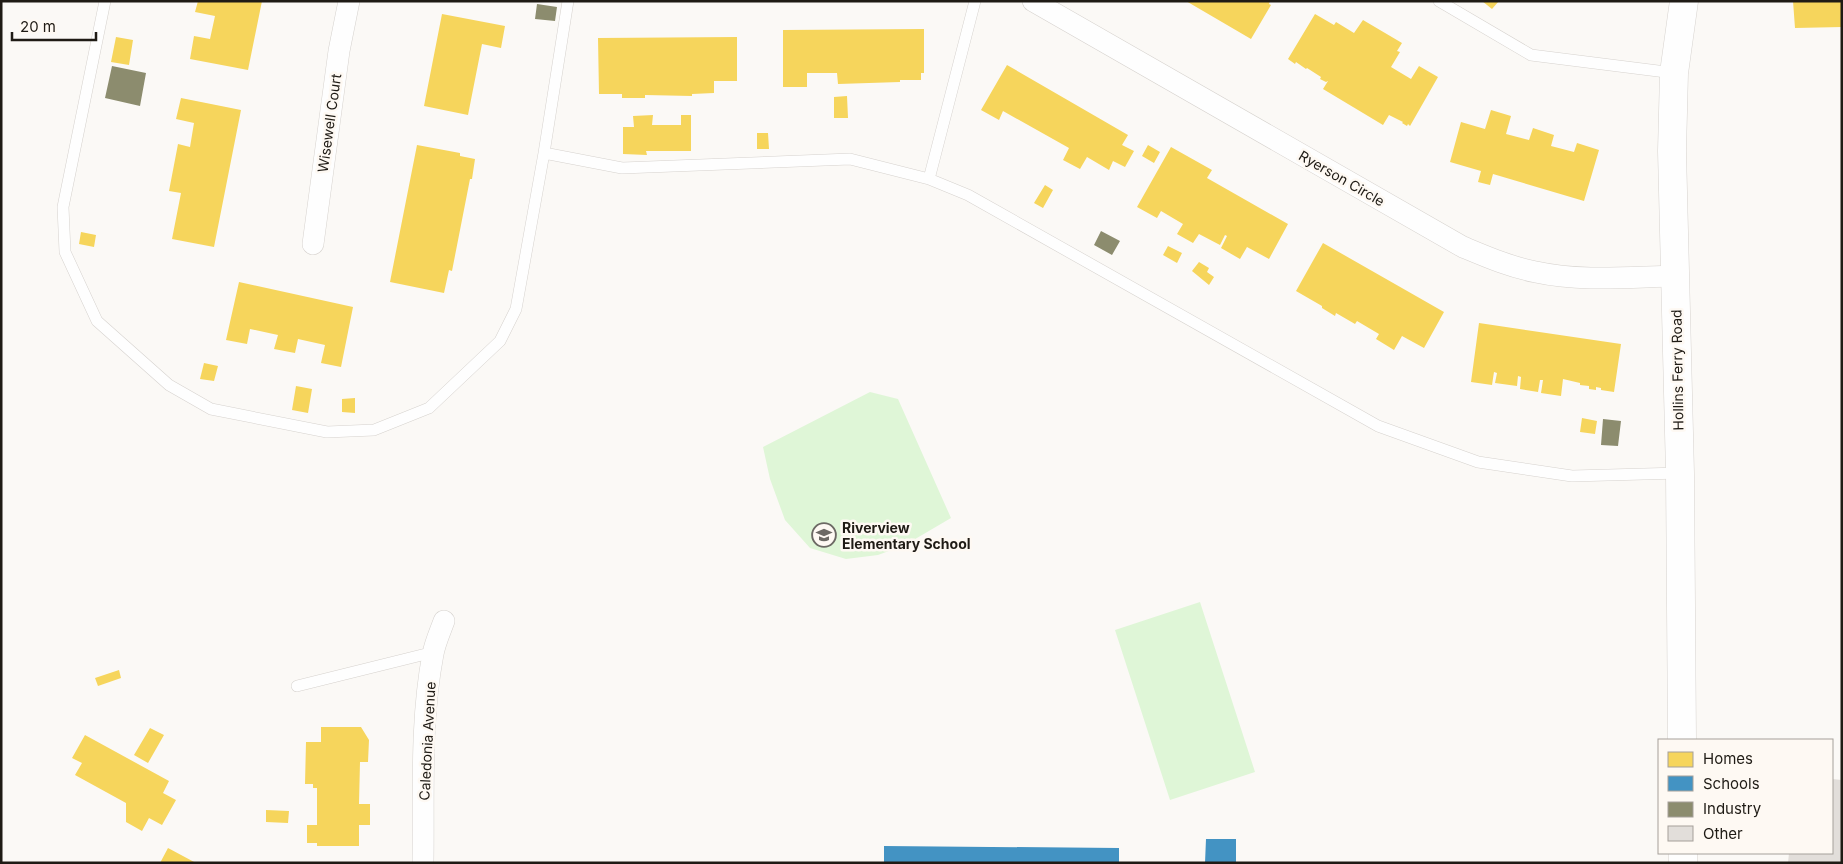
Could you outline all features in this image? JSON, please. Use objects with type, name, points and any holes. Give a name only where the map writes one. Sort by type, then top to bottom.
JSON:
[{"type":"street","name":"Wisewell Court","points":[[313,244],[339,51],[349,1]]},
{"type":"street","name":"Ryerson Circle","points":[[1032,1],[1463,247],[1498,262],[1538,273],[1584,278],[1675,276]]},
{"type":"street","name":"Hollins Ferry Road","points":[[1682,739],[1680,472],[1672,150],[1674,73],[1684,1]]},
{"type":"street","name":"Caledonia Avenue","points":[[423,863],[425,727],[434,652],[444,621]]},
{"type":"lane","points":[[105,1],[62,207],[65,252],[97,321],[169,385],[211,409],[327,432],[374,430],[429,408],[500,341],[516,309],[544,153],[568,1]]},
{"type":"lane","points":[[929,179],[975,1]]},
{"type":"lane","points":[[1439,1],[1532,54],[1674,73]]},
{"type":"lane","points":[[544,153],[622,168],[850,159],[929,179],[968,195],[1378,426],[1478,462],[1572,476],[1680,472]]},
{"type":"lane","points":[[297,686],[434,652]]},
{"type":"green space","points":[[870,392],[898,399],[951,518],[905,545],[878,555],[846,559],[810,548],[785,520],[770,479],[763,447]]},
{"type":"green space","points":[[1200,602],[1255,772],[1170,800],[1115,630]]},
{"type":"building: Homes","points":[[198,1],[262,1],[248,70],[190,59],[194,36],[210,39],[215,16],[195,12]]},
{"type":"building: Homes","points":[[1186,1],[1270,1],[1269,4],[1271,5],[1251,39]]},
{"type":"building: Homes","points":[[1482,1],[1499,1],[1492,9]]},
{"type":"building: Homes","points":[[1793,1],[1842,1],[1842,27],[1795,28]]},
{"type":"building: Homes","points":[[442,14],[505,26],[501,48],[482,44],[468,115],[424,106]]},
{"type":"building: Homes","points":[[1315,14],[1334,25],[1336,22],[1354,33],[1363,20],[1402,43],[1397,51],[1400,52],[1391,67],[1411,79],[1419,66],[1438,77],[1410,126],[1389,115],[1383,125],[1323,89],[1328,81],[1320,79],[1321,77],[1307,68],[1296,62],[1295,64],[1288,59]]},
{"type":"building: Homes","points":[[924,29],[924,73],[921,73],[921,80],[838,84],[837,73],[807,73],[807,87],[783,87],[783,30]]},
{"type":"building: Homes","points":[[116,37],[133,40],[129,65],[111,62]]},
{"type":"building: Homes","points":[[737,37],[737,81],[714,81],[714,93],[692,94],[692,96],[645,95],[645,98],[622,98],[622,94],[599,94],[598,38]]},
{"type":"building: Homes","points":[[1007,65],[1128,135],[1122,145],[1134,151],[1125,167],[1113,161],[1109,170],[1087,157],[1080,169],[1063,160],[1069,148],[1003,111],[999,120],[981,110]]},
{"type":"building: Homes","points":[[847,96],[848,118],[834,118],[834,97]]},
{"type":"building: Homes","points":[[181,98],[241,110],[214,247],[172,239],[181,193],[169,191],[178,144],[190,147],[194,123],[176,119]]},
{"type":"building: Homes","points":[[1491,110],[1511,116],[1506,134],[1529,140],[1533,128],[1554,135],[1551,146],[1574,152],[1577,143],[1599,150],[1584,201],[1493,174],[1490,185],[1478,182],[1481,171],[1450,162],[1461,122],[1485,129]]},
{"type":"building: Homes","points":[[653,115],[652,125],[681,125],[681,115],[691,115],[691,151],[646,151],[647,155],[623,154],[623,127],[634,127],[633,116]]},
{"type":"building: Homes","points":[[757,133],[768,133],[769,149],[757,149]]},
{"type":"building: Homes","points":[[417,145],[460,153],[460,156],[475,159],[452,271],[449,270],[444,293],[390,282]]},
{"type":"building: Homes","points":[[1148,145],[1160,152],[1154,163],[1142,156]]},
{"type":"building: Homes","points":[[1171,147],[1212,170],[1207,178],[1288,224],[1269,259],[1247,247],[1240,259],[1221,248],[1227,236],[1225,235],[1220,245],[1199,234],[1193,243],[1177,234],[1183,224],[1161,211],[1157,218],[1137,207]]},
{"type":"building: Homes","points":[[1045,185],[1053,190],[1043,208],[1034,203]]},
{"type":"building: Homes","points":[[81,232],[96,235],[94,247],[79,244]]},
{"type":"building: Homes","points":[[1323,243],[1444,312],[1424,348],[1402,336],[1394,350],[1376,339],[1379,334],[1357,321],[1355,324],[1336,313],[1335,316],[1296,291]]},
{"type":"building: Homes","points":[[1168,246],[1182,253],[1177,263],[1163,255]]},
{"type":"building: Homes","points":[[1199,262],[1209,268],[1207,272],[1214,277],[1209,285],[1192,271]]},
{"type":"building: Homes","points":[[239,282],[353,307],[341,367],[321,363],[325,345],[298,339],[295,353],[274,349],[278,335],[250,329],[247,344],[226,340]]},
{"type":"building: Homes","points":[[1479,323],[1621,344],[1614,392],[1601,390],[1601,388],[1596,387],[1596,390],[1589,389],[1589,386],[1563,379],[1561,396],[1541,393],[1543,380],[1540,380],[1538,392],[1520,389],[1521,377],[1518,376],[1517,386],[1495,383],[1497,373],[1494,372],[1492,385],[1471,382]]},
{"type":"building: Homes","points":[[204,363],[218,366],[214,381],[200,379]]},
{"type":"building: Homes","points":[[296,386],[312,389],[308,413],[292,410]]},
{"type":"building: Homes","points":[[355,398],[355,413],[342,412],[342,399]]},
{"type":"building: Homes","points":[[1582,418],[1597,421],[1595,434],[1580,432]]},
{"type":"building: Homes","points":[[119,670],[121,678],[98,686],[95,678]]},
{"type":"building: Homes","points":[[321,727],[361,727],[369,740],[368,762],[360,762],[359,804],[370,804],[370,825],[359,825],[359,846],[317,846],[317,843],[307,843],[307,825],[317,825],[317,788],[313,788],[313,784],[305,784],[306,742],[321,742]]},
{"type":"building: Homes","points":[[150,728],[164,735],[148,763],[134,755]]},
{"type":"building: Homes","points":[[85,735],[169,781],[163,793],[176,800],[162,825],[149,818],[142,831],[126,822],[126,803],[75,775],[82,763],[72,758]]},
{"type":"building: Homes","points":[[266,810],[289,811],[288,823],[266,822]]},
{"type":"building: Homes","points":[[168,848],[196,863],[160,863]]},
{"type":"building: Schools","points":[[1206,839],[1236,839],[1236,863],[1205,863]]},
{"type":"building: Schools","points":[[884,846],[1119,848],[1119,863],[884,863]]},
{"type":"building: Industry","points":[[537,4],[557,7],[555,21],[535,19]]},
{"type":"building: Industry","points":[[112,66],[146,73],[140,106],[105,98]]},
{"type":"building: Industry","points":[[1101,231],[1120,241],[1112,255],[1094,245]]},
{"type":"building: Industry","points":[[1603,419],[1621,421],[1618,446],[1601,445]]},
{"type":"building: Other","points":[[1833,779],[1842,780],[1842,863],[1788,863],[1789,854],[1833,854]]},
{"type":"place","name":"Riverview Elementary School","points":[[824,535]]}]
